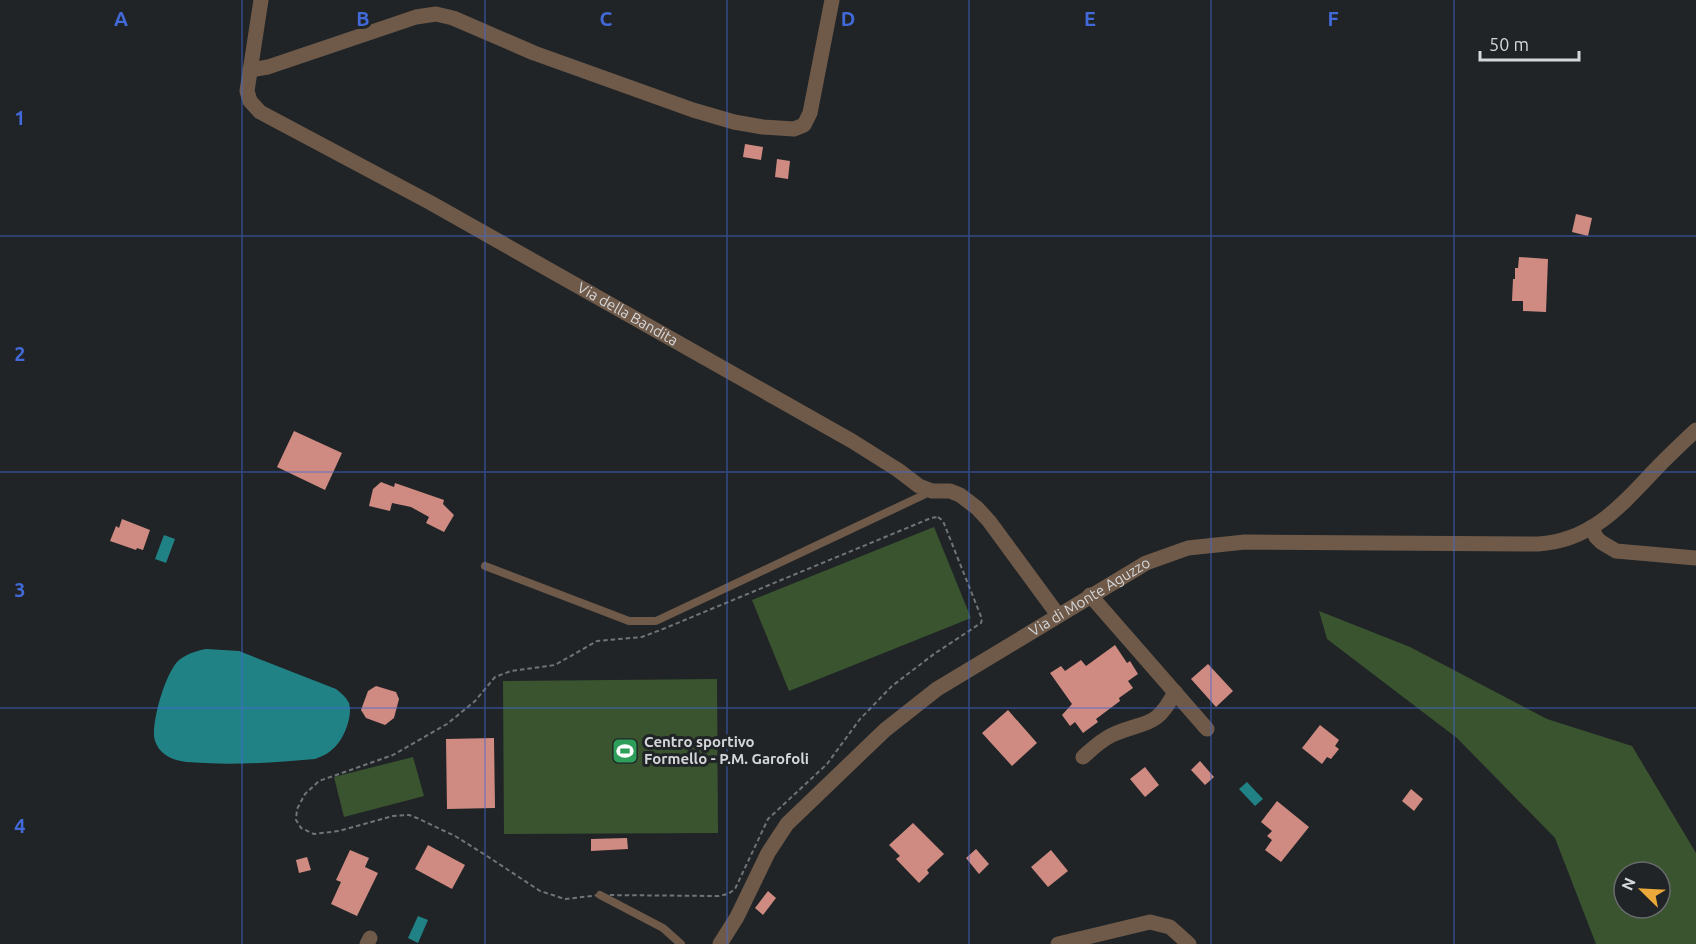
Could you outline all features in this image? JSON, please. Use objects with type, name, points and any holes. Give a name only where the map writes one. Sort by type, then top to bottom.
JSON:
[{"type":"street","name":"Via della Bandita","points":[[261,0],[247,85],[248,96],[255,107],[266,116],[451,214],[852,441],[919,486],[932,491],[944,490],[955,493],[977,508],[990,521],[1058,615]]},
{"type":"street","points":[[250,70],[268,67],[416,17],[441,14],[534,53],[693,110],[748,125],[794,129],[804,125],[810,114],[831,0]]},
{"type":"street","name":"Via di Monte Aguzzo","points":[[720,944],[737,917],[776,840],[798,811],[910,709],[966,671],[1146,563],[1180,550],[1245,542],[1538,544],[1564,540],[1579,535],[1618,509],[1696,430]]},
{"type":"street","points":[[1592,527],[1596,537],[1616,551],[1696,558]]},
{"type":"street","points":[[1090,595],[1207,729]]},
{"type":"street","points":[[1083,757],[1111,735],[1142,726],[1156,718],[1166,709],[1175,692]]},
{"type":"street","points":[[1058,944],[1150,922],[1170,927],[1189,944]]},
{"type":"lane","points":[[485,566],[629,621],[656,621],[932,491]]},
{"type":"lane","points":[[600,895],[663,928],[681,944]]},
{"type":"path","points":[[938,517],[943,521],[982,620],[981,623],[934,654],[892,686],[860,719],[827,764],[768,819],[735,889],[728,894],[719,896],[600,895],[565,899],[540,891],[455,836],[409,815],[393,816],[339,831],[314,834],[301,828],[296,820],[297,809],[305,794],[319,781],[393,754],[447,724],[474,701],[495,677],[511,671],[555,665],[597,640],[642,636],[663,629],[931,518],[938,517]]},
{"type":"green space","points":[[934,527],[971,618],[789,691],[752,600]]},
{"type":"green space","points":[[1319,611],[1410,647],[1547,719],[1632,746],[1696,853],[1696,944],[1596,944],[1555,838],[1457,738],[1327,639]]},
{"type":"green space","points":[[717,679],[718,833],[504,834],[503,681]]},
{"type":"green space","points":[[413,757],[424,796],[344,817],[334,777]]},
{"type":"water","points":[[164,535],[175,539],[166,563],[155,559]]},
{"type":"water","points":[[206,649],[239,651],[336,689],[349,703],[350,708],[347,726],[338,743],[328,753],[315,759],[287,761],[205,763],[182,761],[166,755],[157,746],[154,736],[155,718],[164,687],[180,659]]},
{"type":"water","points":[[1247,782],[1263,799],[1255,806],[1239,789]]},
{"type":"water","points":[[418,916],[428,920],[418,943],[408,938]]},
{"type":"building","points":[[745,144],[763,147],[761,160],[743,157]]},
{"type":"building","points":[[777,159],[790,161],[788,179],[775,177]]},
{"type":"building","points":[[1576,214],[1592,218],[1588,236],[1572,232]]},
{"type":"building","points":[[1519,257],[1548,259],[1546,312],[1523,311],[1523,301],[1512,301],[1513,279],[1515,279],[1515,268],[1518,268]]},
{"type":"building","points":[[294,431],[342,453],[325,490],[277,467]]},
{"type":"building","points":[[381,482],[394,487],[395,483],[444,500],[443,504],[454,515],[444,532],[426,523],[429,517],[411,507],[392,503],[390,511],[369,506],[373,489]]},
{"type":"building","points":[[122,519],[150,530],[143,550],[137,548],[136,550],[110,541],[116,526],[119,528]]},
{"type":"building","points":[[1115,645],[1127,663],[1130,661],[1138,674],[1128,681],[1133,688],[1119,698],[1120,701],[1096,719],[1098,722],[1083,733],[1075,722],[1070,726],[1062,715],[1072,704],[1050,673],[1061,666],[1065,671],[1081,660],[1086,666]]},
{"type":"building","points":[[1208,664],[1233,691],[1216,707],[1191,679]]},
{"type":"building","points":[[376,686],[396,692],[399,699],[394,718],[385,725],[366,718],[361,710],[368,691]]},
{"type":"building","points":[[1008,710],[1037,743],[1012,766],[982,733]]},
{"type":"building","points":[[1320,725],[1339,740],[1335,746],[1339,749],[1331,759],[1327,757],[1322,764],[1302,748]]},
{"type":"building","points":[[494,738],[495,808],[447,809],[446,739]]},
{"type":"building","points":[[1200,761],[1214,777],[1205,785],[1191,770]]},
{"type":"building","points":[[1145,767],[1159,785],[1145,797],[1130,779]]},
{"type":"building","points":[[1411,789],[1423,799],[1414,811],[1402,801]]},
{"type":"building","points":[[1277,801],[1309,827],[1281,862],[1265,850],[1272,840],[1267,836],[1272,831],[1261,822]]},
{"type":"building","points":[[913,823],[944,854],[927,870],[929,873],[919,883],[896,859],[900,856],[889,845]]},
{"type":"building","points":[[627,838],[628,849],[591,851],[591,839]]},
{"type":"building","points":[[428,845],[465,865],[452,889],[415,869]]},
{"type":"building","points":[[976,849],[989,864],[979,874],[966,858]]},
{"type":"building","points":[[350,850],[369,858],[365,867],[378,873],[357,916],[331,904],[341,882],[336,880]]},
{"type":"building","points":[[1051,850],[1068,871],[1048,887],[1031,867]]},
{"type":"building","points":[[307,857],[311,870],[299,873],[296,860]]},
{"type":"building","points":[[768,891],[776,898],[763,915],[755,908]]},
{"type":"place","name":"Centro sportivo Formello - P.M. Garofoli","points":[[625,751]]}]
